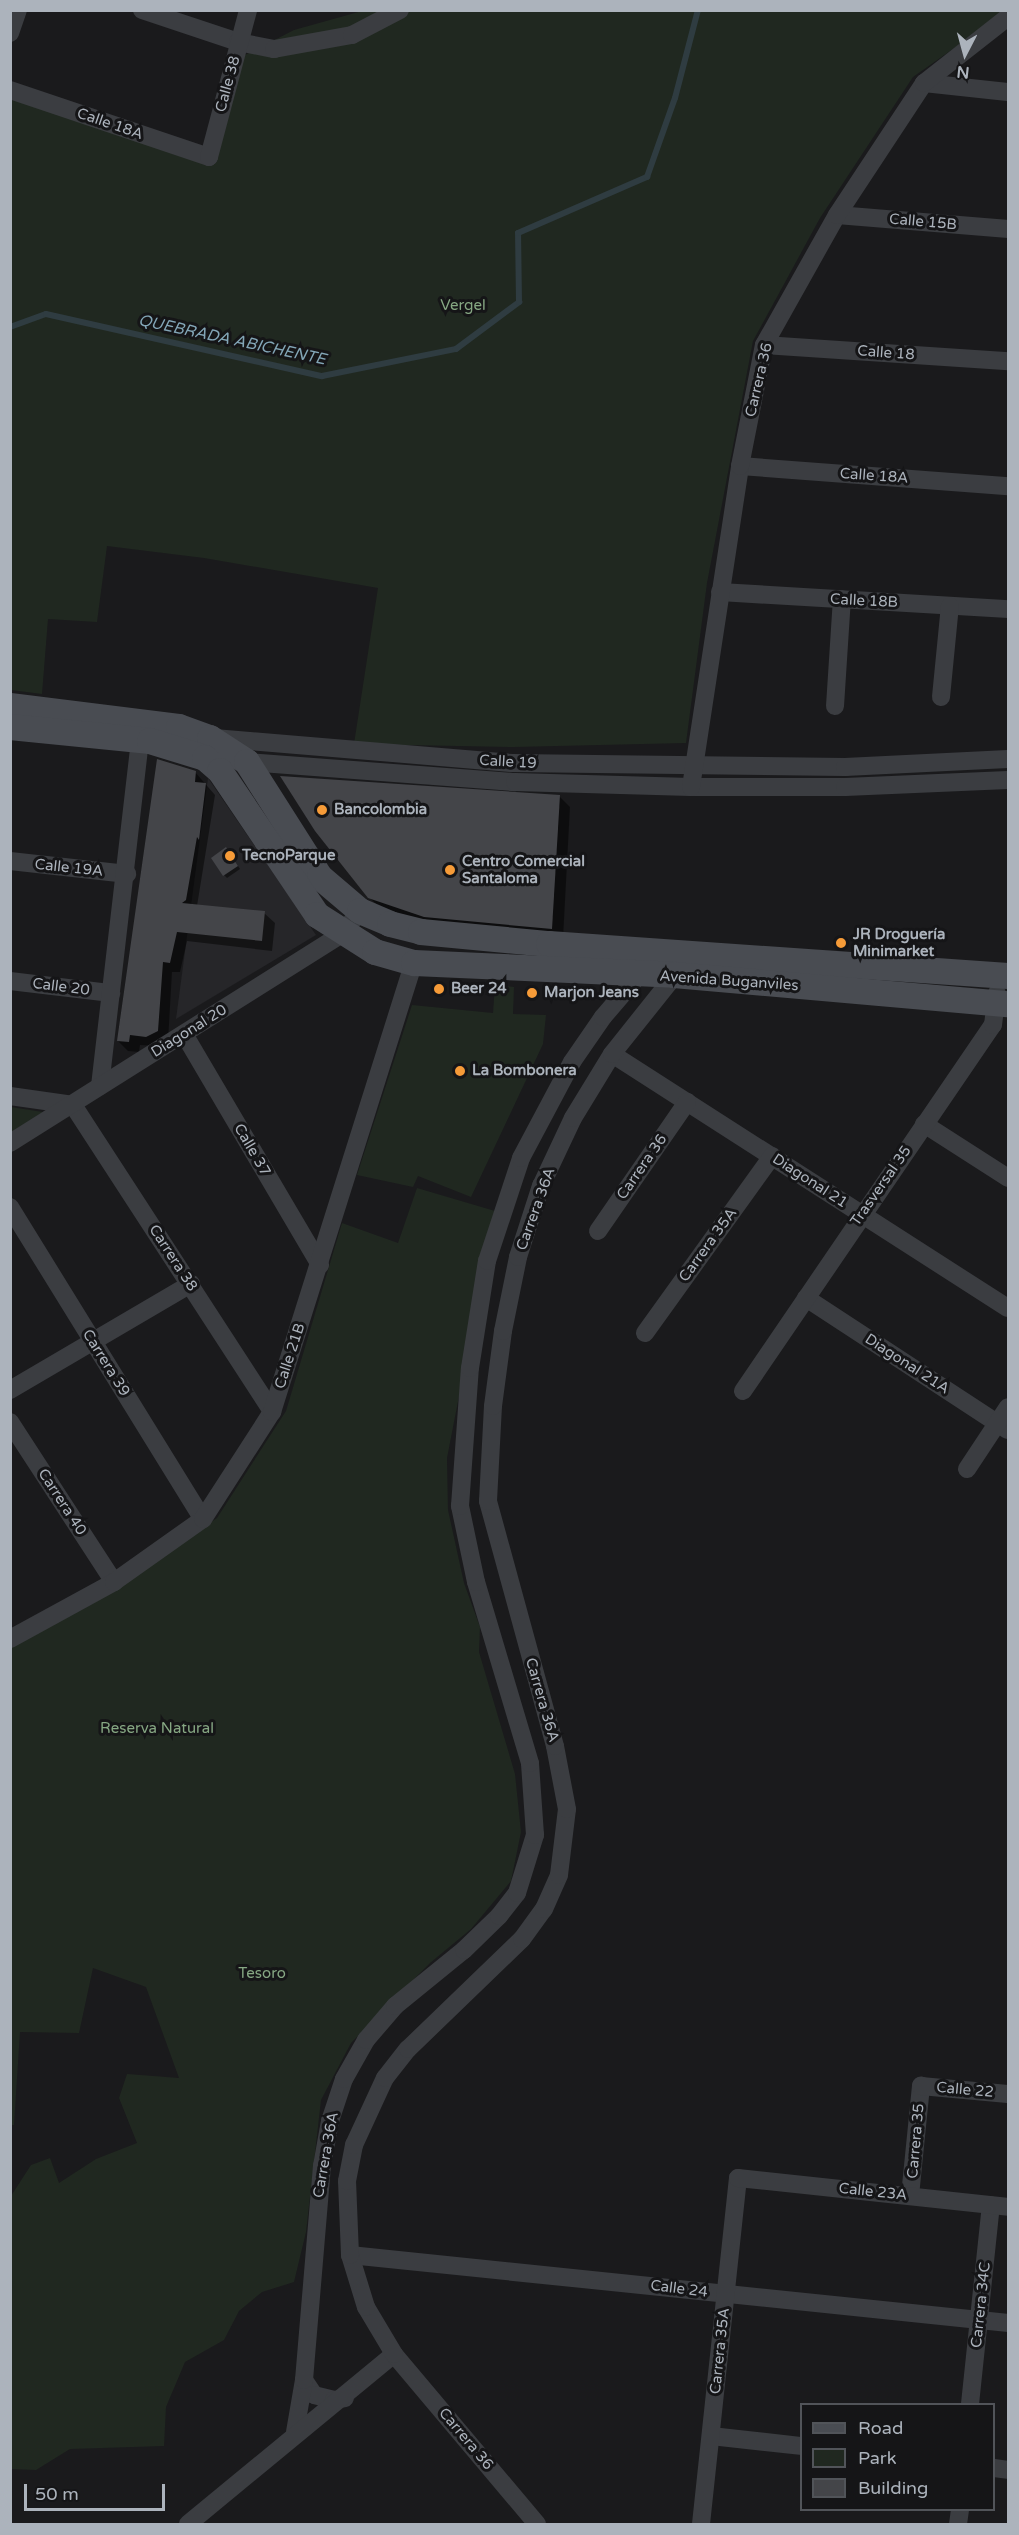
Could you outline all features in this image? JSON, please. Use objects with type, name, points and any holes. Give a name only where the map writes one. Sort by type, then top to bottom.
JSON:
[{"type":"main road","name":"Calle 19","points":[[10,706],[156,723],[207,748]]},
{"type":"main road","name":"Calle 19","points":[[10,727],[207,748]]},
{"type":"main road","points":[[207,748],[247,762],[320,877],[360,911]]},
{"type":"main road","name":"Avenida Buganviles","points":[[207,748],[317,915],[342,934],[375,952],[414,963],[674,975],[1002,1017]]},
{"type":"main road","name":"Avenida Buganviles","points":[[360,911],[421,932],[1004,976]]},
{"type":"street","points":[[10,33],[18,10]]},
{"type":"street","points":[[142,10],[238,42],[274,50],[352,35],[400,10]]},
{"type":"street","name":"Calle 38","points":[[208,157],[248,10]]},
{"type":"street","name":"Carrera 36","points":[[691,787],[740,466],[764,345],[837,215],[924,83],[1008,17]]},
{"type":"street","points":[[924,83],[1008,92]]},
{"type":"street","name":"Calle 18A","points":[[10,90],[208,157]]},
{"type":"street","name":"Calle 15B","points":[[837,215],[1008,229]]},
{"type":"street","name":"Calle 18","points":[[764,345],[1008,361]]},
{"type":"street","name":"Calle 18A","points":[[740,466],[1008,486]]},
{"type":"street","name":"Calle 18B","points":[[720,592],[1008,609]]},
{"type":"street","points":[[835,706],[842,599]]},
{"type":"street","points":[[941,697],[950,606]]},
{"type":"street","points":[[100,1086],[127,874],[140,740]]},
{"type":"street","name":"Calle 19","points":[[207,748],[512,763],[845,767],[1008,759]]},
{"type":"street","name":"Calle 19","points":[[247,762],[515,782],[691,787],[844,787],[1008,780]]},
{"type":"street","name":"Calle 19A","points":[[10,861],[127,874]]},
{"type":"street","name":"Diagonal 20","points":[[10,1143],[342,934],[360,911]]},
{"type":"street","name":"Carrera 36A","points":[[296,2432],[304,2380],[322,2166],[330,2121],[345,2079],[366,2040],[395,2006],[464,1950],[505,1909],[526,1872],[535,1835],[530,1763],[476,1582],[460,1506],[463,1426],[477,1314],[502,1209],[544,1108],[597,1026],[638,975],[662,951]]},
{"type":"street","name":"Carrera 36A","points":[[394,2354],[366,2307],[350,2255],[347,2181],[354,2145],[367,2110],[408,2049],[522,1939],[544,1910],[562,1857],[567,1809],[555,1746],[488,1501],[501,1341],[518,1257],[542,1186],[573,1118],[612,1054],[674,975],[696,953]]},
{"type":"street","name":"Calle 21B","points":[[10,1639],[114,1582],[203,1519],[272,1412],[414,963]]},
{"type":"street","name":"Trasversal 35","points":[[743,1391],[861,1214],[1002,1017],[1004,976]]},
{"type":"street","name":"Calle 20","points":[[10,981],[111,993]]},
{"type":"street","name":"Calle 37","points":[[184,1034],[320,1265]]},
{"type":"street","name":"Diagonal 21","points":[[612,1054],[1008,1308]]},
{"type":"street","points":[[10,1096],[72,1105]]},
{"type":"street","name":"Carrera 36","points":[[598,1231],[687,1102]]},
{"type":"street","name":"Carrera 38","points":[[72,1105],[191,1284],[272,1412]]},
{"type":"street","points":[[924,1124],[1008,1178]]},
{"type":"street","name":"Carrera 35A","points":[[645,1333],[772,1156]]},
{"type":"street","name":"Carrera 39","points":[[10,1207],[203,1519]]},
{"type":"street","points":[[10,1390],[191,1284]]},
{"type":"street","name":"Diagonal 21A","points":[[806,1298],[1003,1426]]},
{"type":"street","points":[[967,1468],[1003,1426],[1008,1407]]},
{"type":"street","name":"Carrera 40","points":[[10,1422],[114,1582]]},
{"type":"street","name":"Calle 22","points":[[921,2086],[1008,2094]]},
{"type":"street","name":"Carrera 35","points":[[910,2196],[921,2086]]},
{"type":"street","name":"Carrera 35A","points":[[702,2524],[738,2178]]},
{"type":"street","name":"Calle 23A","points":[[738,2178],[1000,2206]]},
{"type":"street","name":"Carrera 34C","points":[[970,2403],[979,2320],[1000,2206]]},
{"type":"street","name":"Calle 24","points":[[350,2255],[1008,2323]]},
{"type":"street","points":[[188,2524],[296,2432],[345,2398],[394,2354]]},
{"type":"street","name":"Carrera 36","points":[[394,2354],[537,2524]]},
{"type":"street","points":[[304,2380],[314,2395],[334,2400],[345,2398]]},
{"type":"street","points":[[711,2436],[800,2446]]},
{"type":"shaded area","name":"TecnoParque","points":[[208,778],[316,935],[176,1019]]},
{"type":"green space","name":"Vergel","points":[[362,11],[1007,11],[913,77],[820,218],[753,341],[707,583],[686,743],[514,747],[354,744],[378,588],[204,558],[107,546],[97,622],[48,619],[42,694],[11,690],[11,96],[209,162],[245,55],[294,30]]},
{"type":"green space","name":"La Bombonera","points":[[495,985],[514,987],[513,1014],[546,1015],[543,1044],[471,1197],[418,1176],[413,1187],[357,1175],[412,1005],[493,1013]]},
{"type":"green space","points":[[11,1107],[43,1112],[11,1133]]},
{"type":"green space","points":[[417,1188],[495,1211],[447,1458],[448,1510],[464,1583],[480,1627],[479,1652],[515,1774],[521,1832],[511,1881],[471,1929],[430,1963],[351,2043],[321,2100],[306,2232],[294,2282],[262,2292],[239,2311],[224,2340],[185,2362],[166,2407],[164,2446],[70,2449],[36,2470],[11,2469],[11,2196],[31,2165],[50,2158],[59,2183],[96,2159],[137,2143],[119,2098],[127,2074],[179,2078],[146,1987],[93,1968],[79,2033],[20,2032],[14,2125],[11,2125],[11,1645],[119,1585],[217,1518],[286,1411],[342,1223],[398,1243]]},
{"type":"building","points":[[157,759],[196,771],[195,782],[206,783],[199,840],[197,837],[186,900],[182,903],[265,911],[262,941],[177,932],[170,963],[163,962],[158,1031],[146,1037],[130,1035],[129,1042],[117,1041]]},
{"type":"building","name":"Centro Comercial Santaloma","points":[[280,776],[560,795],[552,929],[424,917],[368,898],[315,831]]},
{"type":"building","points":[[226,847],[238,866],[223,876],[211,858]]},
{"type":"waterway","name":"QUEBRADA ABICHENTE","points":[[10,327],[46,314],[322,376],[456,349],[519,302],[518,233],[647,177],[675,98],[698,10]]},
{"type":"place","name":"Bancolombia","points":[[322,810]]},
{"type":"place","name":"TecnoParque","points":[[230,856]]},
{"type":"place","name":"Centro Comercial Santaloma","points":[[450,870]]},
{"type":"place","name":"JR Droguería Minimarket","points":[[841,943]]},
{"type":"place","name":"Beer 24","points":[[439,989]]},
{"type":"place","name":"Marjon Jeans","points":[[532,993]]},
{"type":"place","name":"La Bombonera","points":[[460,1071]]},
{"type":"park label","name":"Reserva Natural","points":[[157,1729]]},
{"type":"park label","name":"Tesoro","points":[[262,1974]]}]
